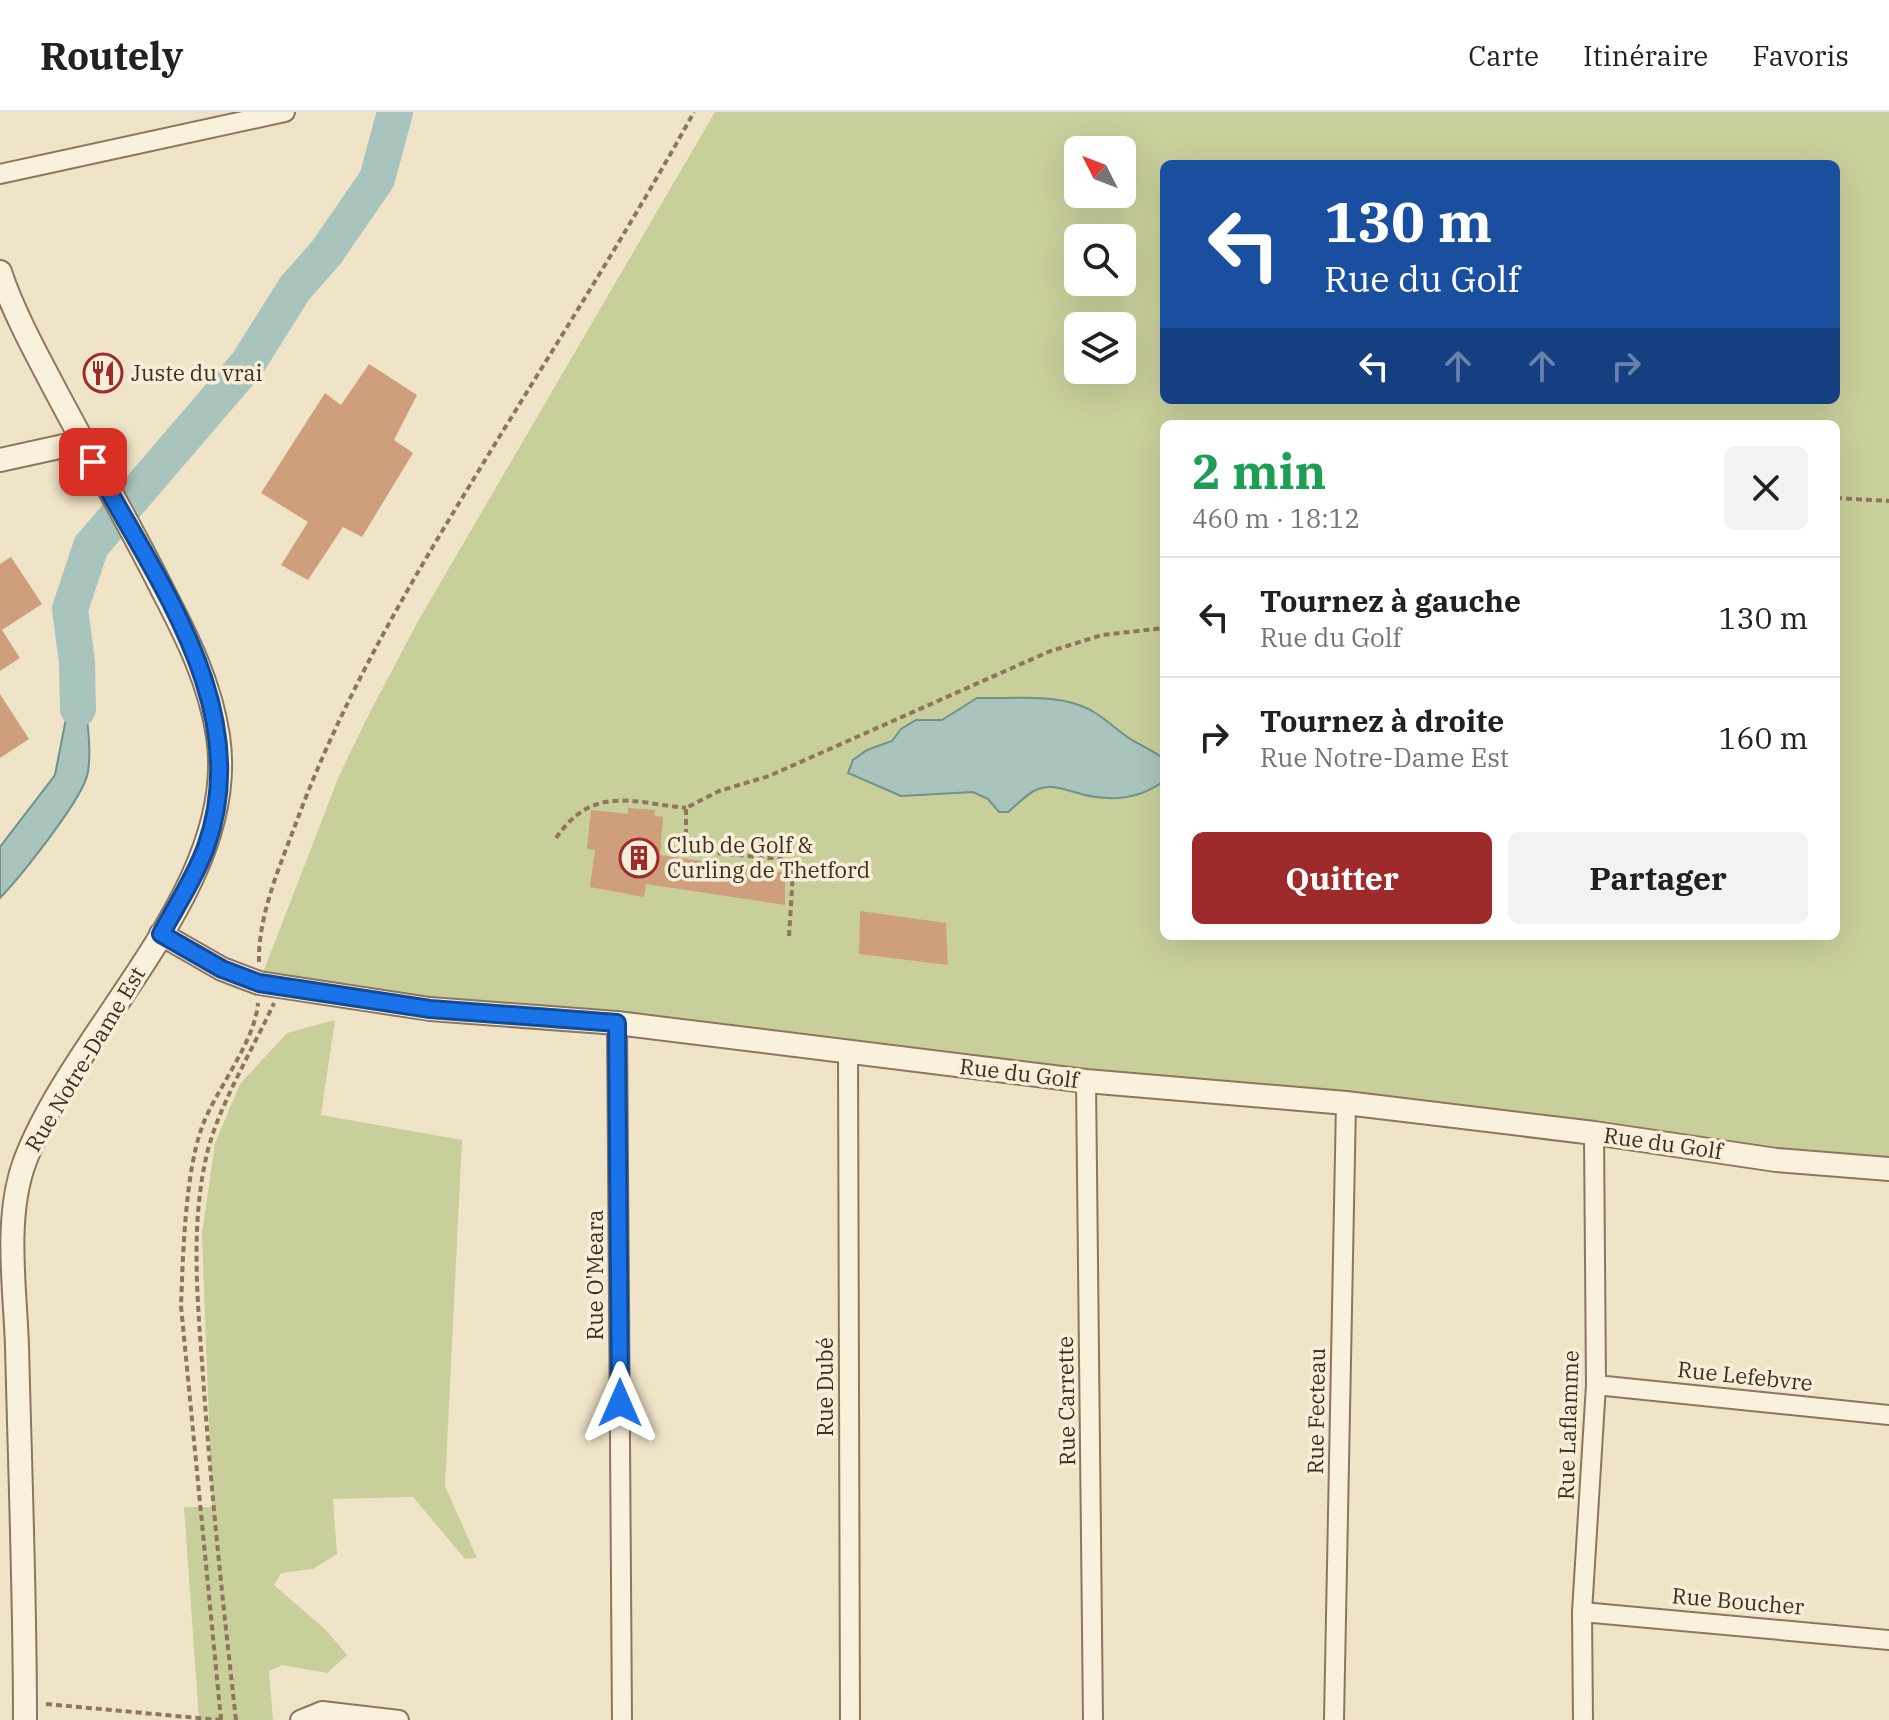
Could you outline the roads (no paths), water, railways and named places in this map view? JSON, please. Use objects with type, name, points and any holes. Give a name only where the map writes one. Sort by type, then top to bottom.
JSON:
[{"type":"street","points":[[0,174],[285,112]]},
{"type":"street","name":"Rue Notre-Dame Est","points":[[0,272],[36,352],[103,481],[139,542],[193,650],[208,691],[219,738],[219,783],[206,846],[161,934],[116,1000],[46,1118],[26,1159],[16,1192],[25,1711]]},
{"type":"street","points":[[0,460],[82,442]]},
{"type":"street","name":"Rue du Golf","points":[[161,934],[222,969],[259,983],[430,1009],[617,1023],[1086,1081],[1346,1103],[1594,1133],[1776,1160],[1889,1169]]},
{"type":"street","name":"Rue O'Meara","points":[[617,1023],[622,1720]]},
{"type":"street","name":"Rue Dubé","points":[[848,1053],[850,1720]]},
{"type":"street","name":"Rue Carrette","points":[[1086,1081],[1093,1720]]},
{"type":"street","name":"Rue Fecteau","points":[[1334,1720],[1346,1103]]},
{"type":"street","name":"Rue Laflamme","points":[[1583,1720],[1582,1612],[1596,1385],[1594,1133]]},
{"type":"street","name":"Rue Lefebvre","points":[[1596,1385],[1889,1415]]},
{"type":"street","name":"Rue Boucher","points":[[1582,1612],[1889,1640]]},
{"type":"street","points":[[300,1720],[322,1711],[399,1720]]},
{"type":"water","points":[[77,662],[88,731],[88,772],[64,818],[0,898],[0,847],[55,775]]},
{"type":"water","points":[[977,698],[1042,698],[1067,702],[1087,708],[1160,756],[1160,784],[1143,793],[1121,798],[1047,787],[1030,793],[1008,812],[999,812],[988,799],[973,792],[901,796],[848,773],[853,760],[867,750],[892,741],[901,729],[916,720],[942,720]]},
{"type":"waterway","points":[[78,709],[77,662],[70,609],[91,546],[248,363],[295,288],[326,253],[377,179],[395,112]]},
{"type":"place","name":"Juste du vrai","points":[[103,373]]},
{"type":"place","name":"Club de Golf & Curling de Thetford","points":[[639,858]]}]
